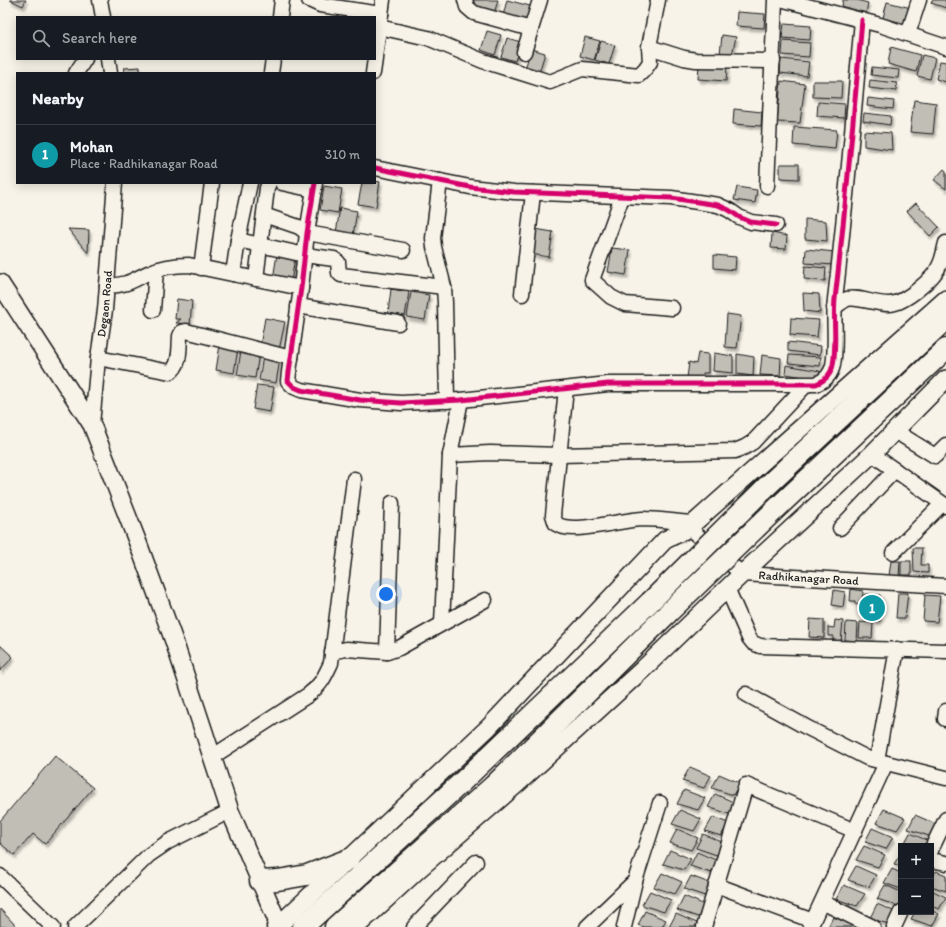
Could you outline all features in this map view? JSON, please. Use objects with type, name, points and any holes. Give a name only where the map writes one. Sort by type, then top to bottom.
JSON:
[{"type":"highway","points":[[302,927],[463,781],[650,602],[766,487],[946,319]]},
{"type":"highway","points":[[335,927],[494,785],[774,510],[946,349]]},
{"type":"highway","points":[[260,881],[278,880],[307,875],[349,859]]},
{"type":"main road","points":[[0,283],[92,425],[174,641],[230,811],[279,926],[489,727],[665,540],[692,525],[946,299]]},
{"type":"main road","points":[[356,927],[420,868],[517,784],[643,669],[727,588],[872,454],[946,379]]},
{"type":"street","points":[[100,0],[104,16]]},
{"type":"street","points":[[280,16],[282,0]]},
{"type":"street","points":[[309,0],[320,5],[361,16]]},
{"type":"street","points":[[376,51],[383,0]]},
{"type":"street","points":[[465,0],[467,7],[474,13],[531,29]]},
{"type":"street","points":[[524,52],[540,0]]},
{"type":"street","points":[[376,20],[428,38],[483,61],[550,82],[582,70],[639,75],[646,69],[650,62],[649,47],[658,0]]},
{"type":"street","points":[[768,186],[775,0]]},
{"type":"street","points":[[784,0],[827,5],[862,20],[946,47]]},
{"type":"street","points":[[908,34],[919,0]]},
{"type":"street","points":[[290,184],[315,187],[306,233],[301,288],[288,381],[294,387],[301,390],[360,400],[401,403],[454,401],[608,384],[806,385],[822,382],[828,376],[833,367],[834,308],[847,194],[862,20]]},
{"type":"street","points":[[649,47],[684,58],[696,60],[773,61]]},
{"type":"street","points":[[77,72],[85,60]]},
{"type":"street","points":[[108,60],[110,72]]},
{"type":"street","points":[[271,72],[273,60]]},
{"type":"street","points":[[372,72],[375,60]]},
{"type":"street","points":[[376,168],[477,188],[533,193],[671,198],[718,205],[751,222],[776,225]]},
{"type":"street","points":[[440,181],[434,247],[444,286],[454,401],[442,623]]},
{"type":"street","name":"Degaon Road","points":[[92,425],[98,358],[107,286],[116,184]]},
{"type":"street","points":[[201,268],[212,184]]},
{"type":"street","points":[[233,274],[238,240],[250,184]]},
{"type":"street","points":[[256,279],[269,184]]},
{"type":"street","points":[[522,294],[533,193]]},
{"type":"street","points":[[622,197],[592,280],[611,297],[625,304],[672,308]]},
{"type":"street","points":[[264,215],[299,227],[306,233],[403,250]]},
{"type":"street","points":[[238,240],[305,255],[334,259],[338,262],[339,273],[341,275],[444,286]]},
{"type":"street","points":[[834,308],[846,299],[879,304],[892,304],[903,301],[912,295],[935,273],[945,253]]},
{"type":"street","points":[[107,286],[118,286],[130,283],[156,270],[176,265],[189,265],[301,288]]},
{"type":"street","points":[[153,310],[156,270]]},
{"type":"street","points":[[298,306],[398,323]]},
{"type":"street","points":[[98,358],[170,372],[174,370],[177,364],[180,336],[182,332],[186,331],[291,358]]},
{"type":"street","points":[[450,455],[490,453],[559,455],[735,450],[745,447],[753,442],[806,385]]},
{"type":"street","points":[[566,389],[553,515],[556,524],[561,527],[570,528],[598,526],[622,521],[643,519],[692,525]]},
{"type":"street","points":[[895,431],[935,456],[946,445]]},
{"type":"street","points":[[872,454],[944,505],[892,553]]},
{"type":"street","points":[[840,528],[895,470]]},
{"type":"street","points":[[212,757],[317,688],[324,679],[331,663],[354,479]]},
{"type":"street","points":[[387,652],[392,502]]},
{"type":"street","name":"Radhikanagar Road","points":[[692,525],[742,574],[946,586]]},
{"type":"street","points":[[727,588],[749,638],[760,646],[946,651]]},
{"type":"street","points":[[332,652],[346,649],[387,652],[399,648],[486,600]]},
{"type":"street","points":[[716,885],[812,924],[855,831],[881,762],[897,649]]},
{"type":"street","points":[[746,694],[806,728],[867,758],[946,778]]},
{"type":"street","points":[[704,927],[746,785],[855,831]]},
{"type":"street","points":[[624,927],[635,881],[660,803]]},
{"type":"street","points":[[75,927],[149,855],[168,842],[230,811]]},
{"type":"street","points":[[934,844],[946,819]]},
{"type":"street","points":[[934,861],[946,863]]},
{"type":"street","points":[[414,927],[476,862]]},
{"type":"street","points":[[0,876],[53,927]]},
{"type":"street","points":[[587,927],[635,881]]},
{"type":"street","points":[[822,902],[873,927]]},
{"type":"street","points":[[894,927],[900,915]]},
{"type":"building","points":[[10,0],[26,0],[23,6]]},
{"type":"building","points":[[474,0],[498,0],[494,14],[472,7]]},
{"type":"building","points":[[507,0],[530,6],[526,22],[503,16]]},
{"type":"building","points":[[843,0],[857,0],[868,3],[866,13],[842,6]]},
{"type":"building","points":[[932,0],[946,0],[946,8],[931,3]]},
{"type":"building","points":[[887,2],[911,8],[907,24],[883,18]]},
{"type":"building","points":[[737,12],[765,14],[764,28],[736,26]]},
{"type":"building","points":[[784,24],[811,26],[810,40],[782,38]]},
{"type":"building","points":[[487,31],[501,35],[495,55],[481,50]]},
{"type":"building","points":[[722,35],[736,37],[732,55],[720,54]]},
{"type":"building","points":[[585,37],[600,41],[594,60],[580,56]]},
{"type":"building","points":[[507,38],[521,42],[515,61],[501,57]]},
{"type":"building","points":[[601,41],[615,45],[609,64],[595,60]]},
{"type":"building","points":[[783,41],[810,43],[809,57],[782,55]]},
{"type":"building","points":[[891,47],[920,55],[916,72],[888,64]]},
{"type":"building","points":[[531,49],[545,53],[539,73],[525,69]]},
{"type":"building","points":[[922,55],[935,58],[930,79],[917,76]]},
{"type":"building","points":[[781,59],[809,62],[807,76],[780,73]]},
{"type":"building","points":[[940,61],[946,62],[946,82],[936,79]]},
{"type":"building","points":[[699,64],[727,67],[726,81],[698,79]]},
{"type":"building","points":[[140,67],[140,72],[125,72],[124,68]]},
{"type":"building","points":[[872,67],[899,70],[898,78],[871,75]]},
{"type":"building","points":[[870,80],[897,83],[896,91],[869,88]]},
{"type":"building","points":[[781,81],[805,84],[800,123],[777,122]]},
{"type":"building","points":[[813,81],[842,81],[841,98],[813,97]]},
{"type":"building","points":[[868,98],[894,101],[893,109],[867,106]]},
{"type":"building","points":[[914,100],[936,103],[933,134],[910,132]]},
{"type":"building","points":[[818,102],[845,104],[844,118],[817,116]]},
{"type":"building","points":[[734,109],[762,112],[761,126],[733,124]]},
{"type":"building","points":[[864,113],[891,116],[890,125],[863,121]]},
{"type":"building","points":[[794,127],[837,130],[835,149],[793,145]]},
{"type":"building","points":[[864,131],[891,133],[892,150],[864,146]]},
{"type":"building","points":[[780,164],[799,164],[799,179],[780,178]]},
{"type":"building","points":[[944,169],[946,171],[946,189],[934,180]]},
{"type":"building","points":[[376,181],[380,182],[376,207],[358,204],[362,184],[376,184]]},
{"type":"building","points":[[324,186],[342,189],[338,213],[320,210]]},
{"type":"building","points":[[737,187],[757,190],[755,203],[734,200]]},
{"type":"building","points":[[916,203],[939,227],[930,236],[907,211]]},
{"type":"building","points":[[340,208],[357,211],[353,235],[336,233]]},
{"type":"building","points":[[805,219],[826,221],[827,241],[805,239]]},
{"type":"building","points":[[68,229],[89,230],[88,253]]},
{"type":"building","points":[[535,229],[553,232],[549,257],[531,254]]},
{"type":"building","points":[[772,233],[787,236],[786,249],[771,248]]},
{"type":"building","points":[[612,248],[630,250],[626,275],[608,272]]},
{"type":"building","points":[[806,249],[835,252],[834,265],[805,263]]},
{"type":"building","points":[[277,254],[295,257],[291,282],[273,279]]},
{"type":"building","points":[[714,255],[736,257],[735,270],[714,268]]},
{"type":"building","points":[[805,266],[826,268],[825,281],[804,279]]},
{"type":"building","points":[[391,289],[409,292],[405,316],[388,313]]},
{"type":"building","points":[[411,292],[429,295],[425,320],[407,317]]},
{"type":"building","points":[[803,293],[819,294],[820,313],[804,311]]},
{"type":"building","points":[[177,299],[192,301],[190,324],[176,323],[181,319],[175,319]]},
{"type":"building","points":[[727,314],[741,316],[737,348],[725,347]]},
{"type":"building","points":[[265,318],[285,322],[279,350],[260,346]]},
{"type":"building","points":[[791,318],[819,320],[817,337],[790,335]]},
{"type":"building","points":[[788,342],[821,346],[820,355],[788,351]]},
{"type":"building","points":[[220,345],[238,348],[234,373],[216,370]]},
{"type":"building","points":[[241,351],[259,354],[255,378],[237,375]]},
{"type":"building","points":[[698,353],[708,354],[708,373],[703,373],[703,380],[687,378],[689,362],[696,364]]},
{"type":"building","points":[[714,353],[733,356],[733,373],[713,371]]},
{"type":"building","points":[[737,354],[754,357],[753,376],[737,374]]},
{"type":"building","points":[[762,355],[781,358],[780,376],[760,375]]},
{"type":"building","points":[[789,355],[821,357],[820,366],[788,363]]},
{"type":"building","points":[[263,356],[280,359],[276,383],[259,380]]},
{"type":"building","points":[[786,365],[820,371],[819,379],[785,374]]},
{"type":"building","points":[[257,385],[274,387],[270,412],[253,409]]},
{"type":"building","points":[[913,548],[922,548],[921,565],[928,565],[928,573],[914,572]]},
{"type":"building","points":[[891,561],[900,561],[899,577],[889,576]]},
{"type":"building","points":[[901,561],[911,561],[911,575],[901,575]]},
{"type":"building","points":[[851,589],[863,591],[862,605],[855,604],[855,601],[850,601]]},
{"type":"building","points":[[834,590],[845,592],[843,607],[832,605]]},
{"type":"building","points":[[898,593],[908,593],[905,618],[896,618]]},
{"type":"building","points":[[865,594],[880,595],[880,621],[865,620]]},
{"type":"building","points":[[925,595],[940,596],[937,622],[923,621]]},
{"type":"building","points":[[810,619],[824,620],[824,638],[809,637]]},
{"type":"building","points":[[835,620],[843,621],[841,641],[833,640],[833,636],[828,636],[828,627],[834,628]]},
{"type":"building","points":[[846,622],[858,623],[857,641],[845,640]]},
{"type":"building","points":[[860,622],[873,623],[872,638],[859,638]]},
{"type":"building","points":[[0,645],[13,657],[0,671]]},
{"type":"building","points":[[55,756],[93,788],[45,844],[33,834],[14,855],[0,843],[0,821]]},
{"type":"building","points":[[690,767],[711,776],[704,788],[682,781]]},
{"type":"building","points":[[719,774],[740,783],[733,795],[712,788]]},
{"type":"building","points":[[684,790],[705,798],[698,810],[677,804]]},
{"type":"building","points":[[715,794],[736,803],[729,814],[708,807]]},
{"type":"building","points":[[884,809],[905,818],[897,830],[876,823]]},
{"type":"building","points":[[680,810],[701,819],[694,831],[672,824]]},
{"type":"building","points":[[915,815],[936,824],[929,836],[908,829]]},
{"type":"building","points":[[713,817],[728,823],[721,836],[705,831]]},
{"type":"building","points":[[872,828],[893,837],[886,849],[865,842]]},
{"type":"building","points":[[677,829],[698,838],[691,850],[670,843]]},
{"type":"building","points":[[910,833],[931,842],[930,843],[905,843]]},
{"type":"building","points":[[703,834],[724,843],[717,855],[696,848]]},
{"type":"building","points":[[864,846],[885,855],[878,867],[856,860]]},
{"type":"building","points":[[670,850],[691,859],[684,870],[663,864]]},
{"type":"building","points":[[697,852],[718,861],[711,873],[690,866]]},
{"type":"building","points":[[898,858],[898,865],[894,864]]},
{"type":"building","points":[[856,866],[876,875],[869,887],[848,880]]},
{"type":"building","points":[[892,869],[898,872],[898,888],[884,883]]},
{"type":"building","points":[[936,871],[946,875],[946,891],[934,887],[934,874]]},
{"type":"building","points":[[662,873],[682,882],[675,894],[654,887]]},
{"type":"building","points":[[691,876],[712,884],[705,896],[684,889]]},
{"type":"building","points":[[844,885],[865,894],[857,906],[836,899]]},
{"type":"building","points":[[885,885],[898,891],[898,906],[877,899]]},
{"type":"building","points":[[650,891],[671,900],[664,912],[642,905]]},
{"type":"building","points":[[934,891],[946,897],[939,909],[934,907]]},
{"type":"building","points":[[684,896],[705,905],[698,917],[677,910]]},
{"type":"building","points":[[877,904],[898,913],[891,925],[870,918]]},
{"type":"building","points":[[0,909],[16,926],[0,927]]},
{"type":"building","points":[[645,911],[666,920],[662,927],[644,927],[638,925]]},
{"type":"building","points":[[934,912],[939,914],[932,926],[911,919],[913,915],[934,915]]},
{"type":"building","points":[[676,914],[697,923],[695,927],[669,927]]},
{"type":"building","points":[[833,917],[854,925],[853,927],[828,927]]},
{"type":"cycle path","points":[[315,184],[288,381],[294,387],[301,390],[360,400],[401,403],[461,400],[608,384],[816,384],[829,375],[833,365],[835,340],[835,299],[862,20]]},
{"type":"cycle path","points":[[376,168],[470,187],[514,192],[671,198],[718,205],[751,222],[776,225]]},
{"type":"place","name":"Mohan","points":[[872,608]]}]
